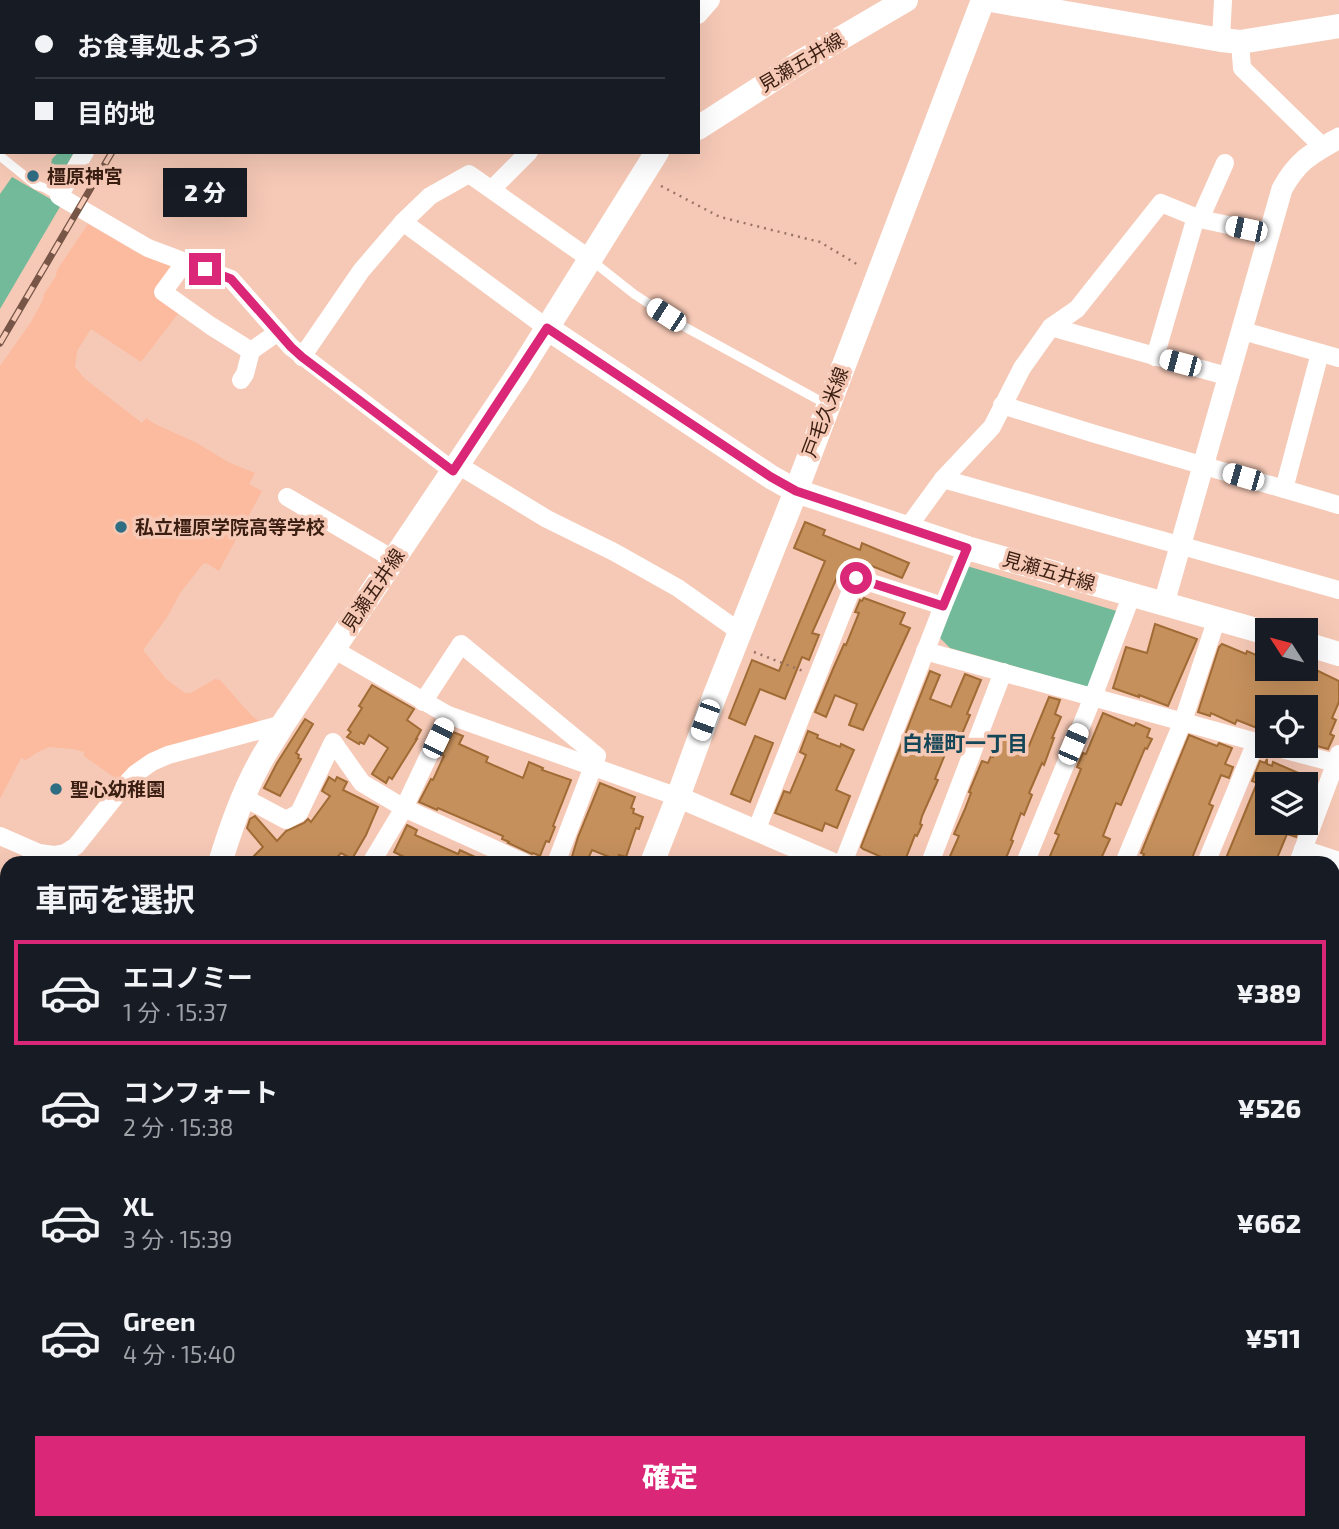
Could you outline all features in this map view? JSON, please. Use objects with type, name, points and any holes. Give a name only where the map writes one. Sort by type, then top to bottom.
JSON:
[{"type":"main road","name":"見瀬五井線","points":[[700,127],[802,61],[906,0]]},
{"type":"main road","name":"戸毛久米線","points":[[655,856],[983,0]]},
{"type":"main road","points":[[991,0],[1231,41],[1339,26]]},
{"type":"main road","name":"見瀬五井線","points":[[222,856],[243,797],[283,724],[547,328],[656,154]]},
{"type":"main road","name":"見瀬五井線","points":[[547,328],[796,491],[967,548],[1255,629]]},
{"type":"main road","points":[[1318,648],[1339,654]]},
{"type":"street","points":[[1164,603],[1282,189],[1291,173],[1306,157],[1331,143],[1242,68],[1231,41],[1223,0]]},
{"type":"street","points":[[84,154],[59,196],[134,241],[231,279],[302,357],[455,468],[678,588],[737,638]]},
{"type":"street","points":[[492,189],[527,154]]},
{"type":"street","points":[[1155,357],[1198,218],[1225,163]]},
{"type":"street","points":[[302,357],[361,271],[403,222],[430,197],[469,174],[590,259]]},
{"type":"street","points":[[908,527],[943,479],[992,428],[1022,368],[1051,327],[1077,309],[1161,203],[1198,218],[1270,234]]},
{"type":"street","points":[[403,222],[547,328]]},
{"type":"street","points":[[185,262],[163,292],[251,351]]},
{"type":"street","points":[[1051,327],[1230,377]]},
{"type":"street","points":[[1243,331],[1339,358]]},
{"type":"street","points":[[240,380],[245,374],[251,351],[278,332]]},
{"type":"street","points":[[1284,489],[1320,353]]},
{"type":"street","points":[[1002,405],[1339,505]]},
{"type":"street","points":[[943,479],[1339,590]]},
{"type":"street","points":[[287,497],[393,559]]},
{"type":"street","points":[[846,856],[967,548]]},
{"type":"street","points":[[756,831],[856,578],[943,606]]},
{"type":"street","points":[[1028,856],[1132,594]]},
{"type":"street","points":[[1127,856],[1183,721],[1217,618]]},
{"type":"street","points":[[423,702],[461,644],[597,756],[559,856]]},
{"type":"street","points":[[332,649],[449,715],[678,797],[815,856]]},
{"type":"street","points":[[925,651],[1255,741]]},
{"type":"street","points":[[933,856],[1003,672]]},
{"type":"street","points":[[375,856],[404,808],[449,715]]},
{"type":"street","points":[[0,836],[39,853],[65,853],[76,846],[135,774],[152,762],[168,755],[283,724]]},
{"type":"street","points":[[243,797],[286,820],[299,813],[333,742],[362,783],[404,808],[510,856]]},
{"type":"street","points":[[1301,856],[1338,760],[1318,756]]},
{"type":"street","points":[[1209,856],[1258,758]]},
{"type":"lane","points":[[0,156],[36,185],[59,196]]},
{"type":"lane","points":[[590,259],[634,294],[683,326],[828,405]]},
{"type":"path","points":[[642,176],[720,217],[820,242],[877,276]]},
{"type":"path","points":[[737,638],[817,677]]},
{"type":"shaded area","name":"私立橿原学院高等学校","points":[[88,224],[139,254],[176,268],[158,294],[180,311],[141,362],[91,329],[77,351],[75,367],[85,379],[142,423],[146,418],[228,462],[255,473],[249,484],[262,491],[219,571],[206,563],[203,564],[180,593],[168,616],[143,650],[166,679],[185,693],[191,693],[215,679],[220,680],[259,724],[115,787],[115,780],[111,775],[84,756],[84,752],[49,747],[26,760],[21,758],[0,799],[0,366],[31,322],[57,270]]},
{"type":"green space","points":[[57,154],[73,154],[58,181],[54,181],[49,175],[52,159]]},
{"type":"green space","points":[[12,177],[61,205],[0,309],[0,194]]},
{"type":"green space","points":[[967,566],[1120,612],[1095,681],[1087,687],[950,648],[940,638]]},
{"type":"building","points":[[805,522],[825,530],[823,535],[860,550],[862,543],[909,563],[902,578],[872,566],[870,571],[843,564],[812,633],[819,635],[809,660],[802,657],[785,699],[760,689],[745,725],[729,718],[752,660],[779,671],[825,561],[794,548]]},
{"type":"building","points":[[864,598],[905,613],[900,624],[910,628],[863,730],[849,725],[857,704],[835,695],[826,717],[815,712],[859,613],[855,612],[860,600]]},
{"type":"building","points":[[1155,624],[1197,639],[1168,706],[1113,688],[1126,647],[1147,653]]},
{"type":"building","points":[[1222,644],[1246,654],[1247,651],[1255,654],[1255,681],[1318,681],[1318,671],[1339,681],[1339,702],[1332,718],[1336,720],[1330,734],[1334,736],[1328,749],[1318,746],[1318,695],[1255,695],[1255,727],[1237,720],[1235,724],[1211,713],[1210,716],[1198,712]]},
{"type":"building","points":[[930,671],[940,675],[930,699],[951,707],[965,674],[981,680],[959,741],[954,739],[950,748],[948,747],[935,779],[938,780],[922,816],[922,825],[907,856],[879,856],[861,847]]},
{"type":"building","points":[[372,685],[414,709],[407,720],[421,730],[392,779],[389,777],[386,783],[372,774],[388,748],[369,735],[364,744],[347,737],[351,732],[348,730],[362,708],[359,706]]},
{"type":"building","points":[[1049,697],[1060,700],[1055,714],[1061,717],[1054,738],[1029,793],[1032,795],[1024,815],[1021,813],[1007,856],[950,856],[959,836],[954,834],[982,761],[988,763],[991,756],[993,757],[1002,735],[1029,746]]},
{"type":"building","points":[[1103,713],[1134,726],[1136,723],[1150,729],[1147,737],[1152,739],[1147,749],[1145,748],[1121,805],[1116,803],[1103,836],[1110,839],[1102,856],[1050,856],[1059,835],[1055,833],[1081,769],[1077,767],[1083,753],[1086,754]]},
{"type":"building","points":[[305,719],[313,724],[296,753],[301,759],[280,796],[264,788]]},
{"type":"building","points":[[808,731],[818,735],[817,738],[854,750],[836,790],[850,796],[837,828],[825,823],[822,831],[775,813],[784,791],[790,793],[806,755],[800,752]]},
{"type":"building","points":[[453,732],[463,736],[459,744],[488,757],[486,762],[523,778],[529,762],[543,768],[542,770],[571,780],[549,842],[546,841],[540,856],[508,843],[502,839],[503,836],[419,802],[431,779],[433,780]]},
{"type":"building","points":[[1189,735],[1217,746],[1219,743],[1232,748],[1225,764],[1233,767],[1229,778],[1221,775],[1209,804],[1213,806],[1193,856],[1143,856],[1141,853]]},
{"type":"building","points":[[755,736],[773,743],[750,802],[731,794]]},
{"type":"building","points":[[1267,759],[1267,764],[1272,766],[1273,762],[1296,772],[1256,772],[1260,761],[1265,763]]},
{"type":"building","points":[[329,777],[335,781],[337,777],[347,782],[343,790],[378,807],[354,856],[341,853],[338,856],[254,856],[263,847],[247,828],[250,819],[255,816],[277,841],[286,831],[308,819],[311,822],[330,796],[322,791]]},
{"type":"building","points":[[600,783],[635,797],[631,808],[634,809],[633,813],[643,817],[639,829],[636,828],[626,856],[607,856],[592,850],[589,856],[572,856]]},
{"type":"building","points":[[1255,788],[1255,835],[1287,835],[1278,856],[1227,856]]},
{"type":"building","points":[[407,825],[417,830],[415,835],[458,854],[460,850],[473,856],[402,856],[394,852]]},
{"type":"railway","points":[[0,343],[111,154]]},
{"type":"place","name":"橿原神宮","points":[[33,176]]},
{"type":"place","name":"私立橿原学院高等学校","points":[[121,527]]},
{"type":"place","name":"聖心幼稚園","points":[[56,789]]},
{"type":"district","name":"白橿町一丁目","points":[[965,744]]},
{"type":"route","points":[[205,269],[236,283],[302,357],[453,471],[547,328],[796,491],[967,548],[943,606],[856,578]]}]
